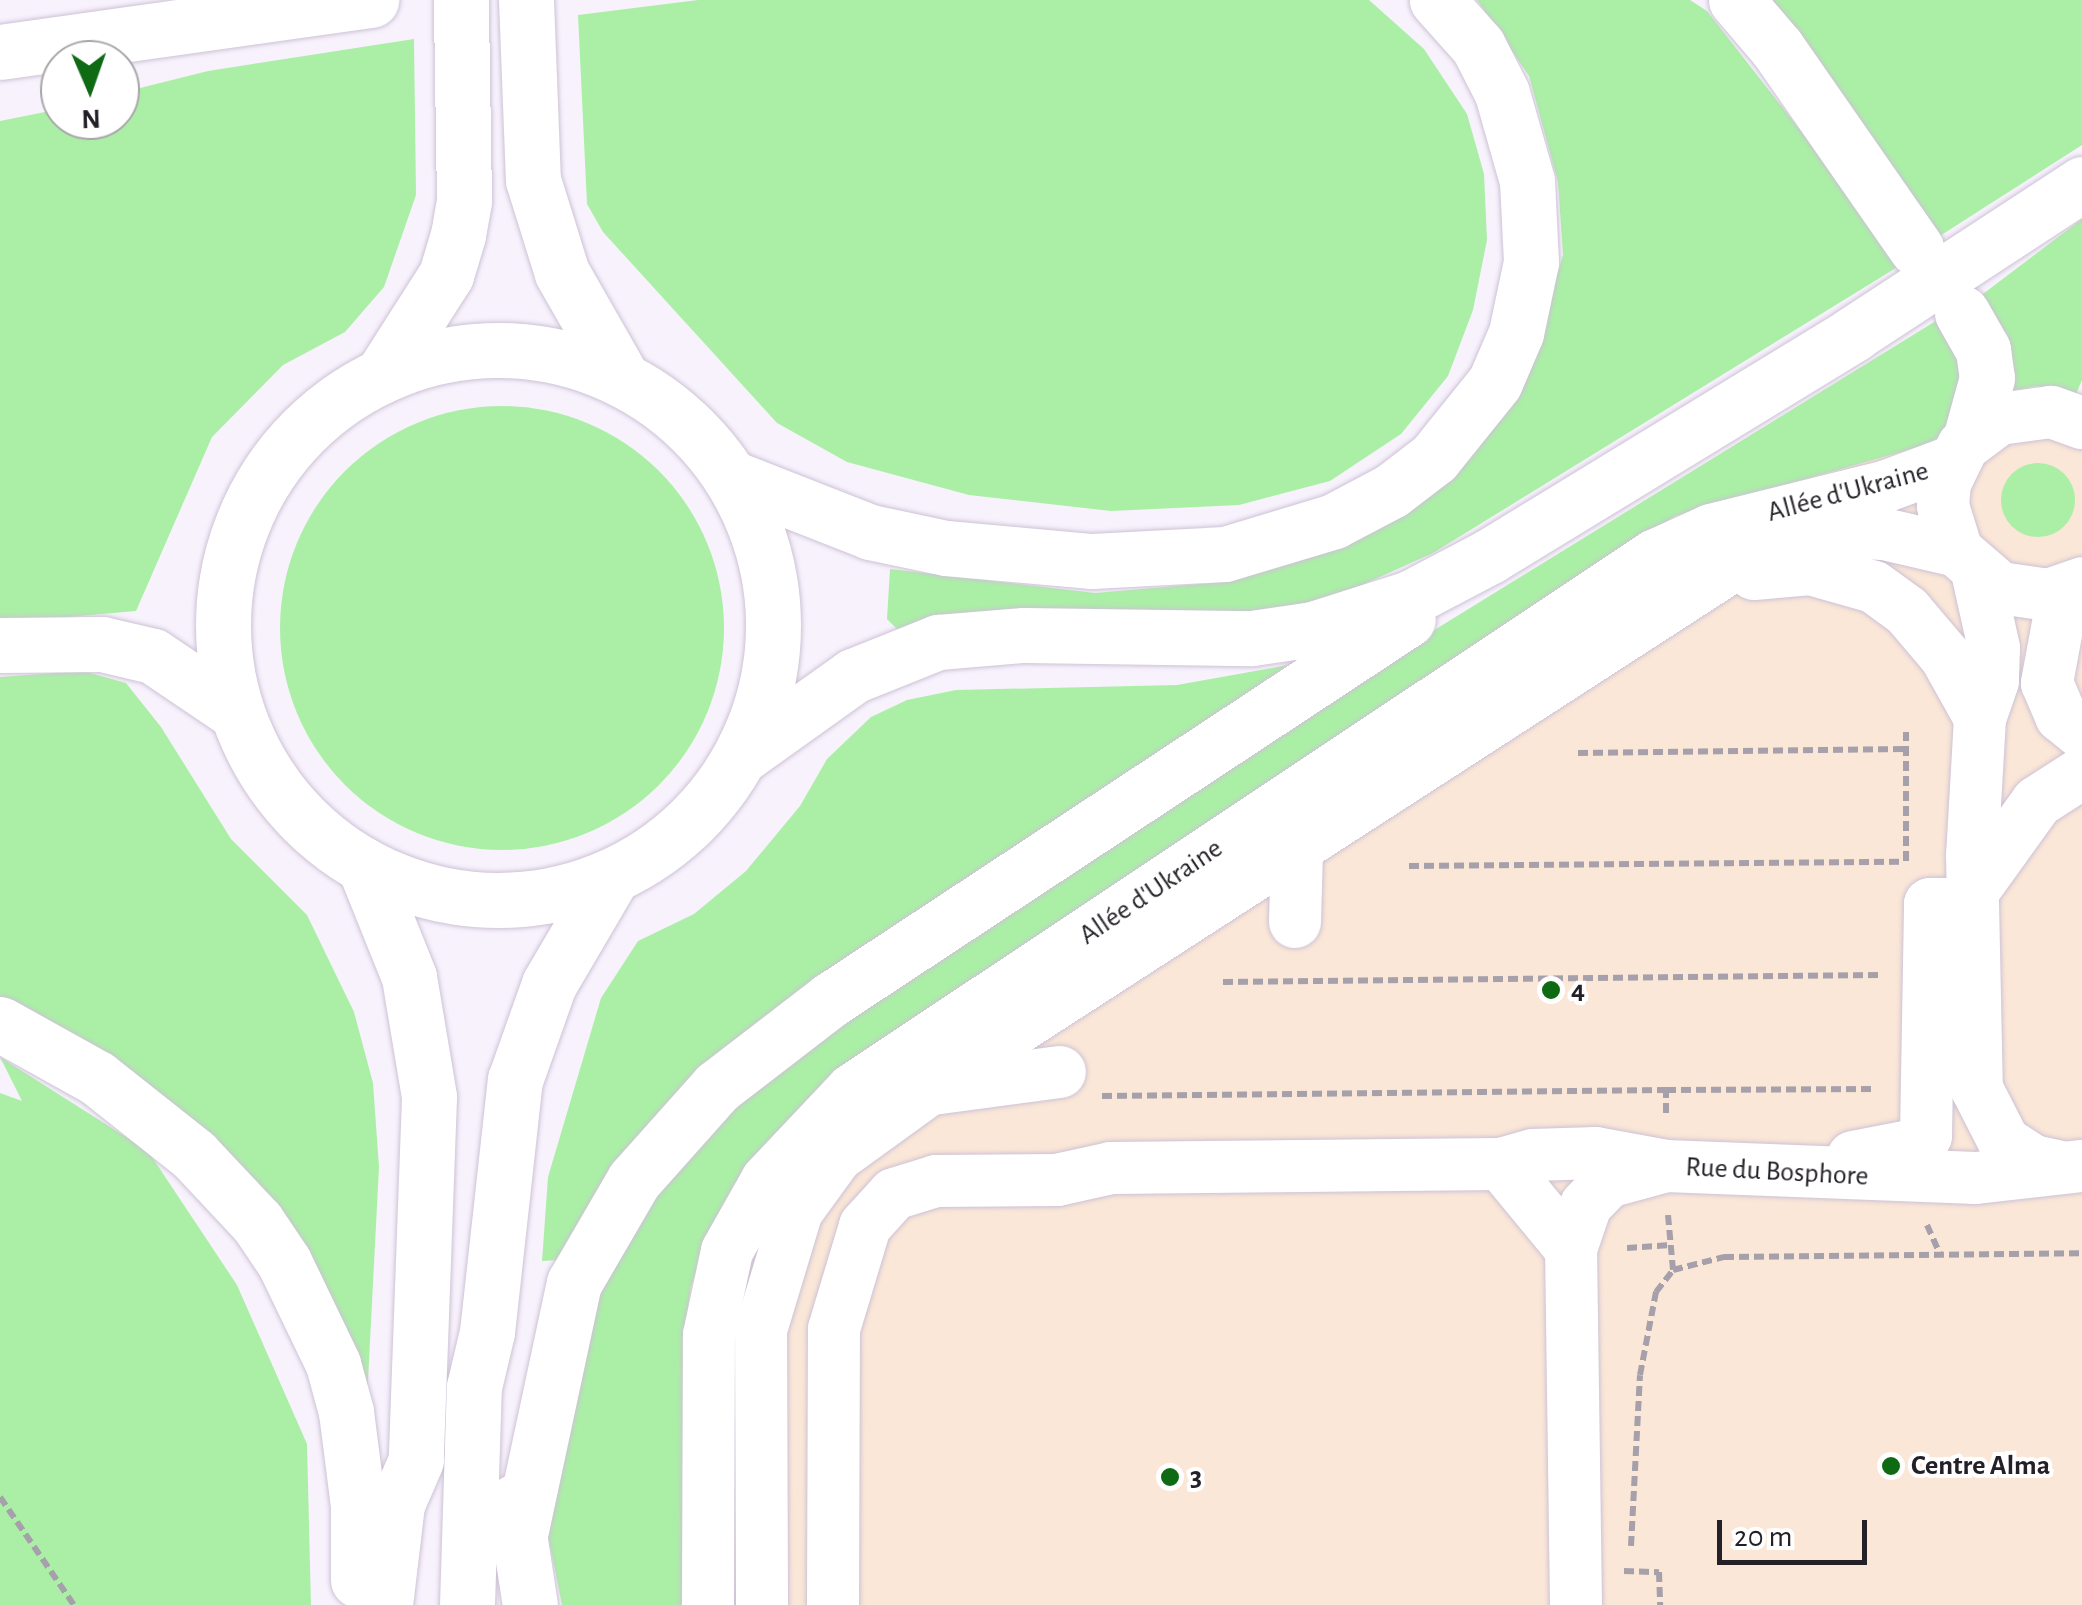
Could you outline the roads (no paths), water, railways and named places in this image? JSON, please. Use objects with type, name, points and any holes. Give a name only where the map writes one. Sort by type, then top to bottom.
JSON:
[{"type":"highway","points":[[0,52],[371,0]]},
{"type":"highway","points":[[382,376],[446,275],[464,201],[461,0]]},
{"type":"highway","points":[[526,0],[528,138],[533,180],[562,273],[622,380]]},
{"type":"highway","points":[[730,477],[870,532],[946,548],[1092,561],[1225,554],[1334,520],[1391,491],[1434,458],[1495,382],[1516,333],[1531,262],[1527,181],[1502,93],[1478,46],[1437,0]]},
{"type":"highway","points":[[1736,0],[1777,48],[1916,248]]},
{"type":"highway","points":[[741,756],[769,678],[772,594],[764,553],[730,477],[683,421],[622,380],[544,354],[502,350],[421,361],[382,376],[308,426],[278,458],[248,510],[226,580],[222,625],[236,712],[252,750],[290,806],[364,865],[462,898],[530,897],[613,875],[686,826],[741,756],[853,676],[938,642],[1024,635],[1252,638],[1314,630],[1410,598],[1490,556],[2082,184]]},
{"type":"highway","points":[[1962,313],[1983,350],[1987,378],[1962,448]]},
{"type":"highway","points":[[519,1539],[574,1283],[634,1180],[718,1087],[830,1000],[1394,628],[1490,556]]},
{"type":"highway","points":[[0,645],[102,644],[154,656],[236,712]]},
{"type":"highway","points":[[364,865],[410,977],[425,1046],[430,1167],[416,1460],[397,1504],[385,1605]]},
{"type":"highway","points":[[467,1605],[474,1387],[487,1332],[515,1080],[549,984],[613,875]]},
{"type":"highway","points":[[0,1024],[97,1078],[194,1155],[257,1222],[284,1262],[333,1364],[346,1412],[358,1506],[360,1605]]},
{"type":"highway","points":[[487,1332],[500,1386],[530,1605]]},
{"type":"highway","points":[[416,1460],[433,1503],[432,1605]]},
{"type":"street","name":"Allée d'Ukraine","points":[[708,1605],[709,1335],[727,1251],[767,1180],[852,1090],[1654,556],[1711,530],[1884,487],[2024,411],[2082,423]]},
{"type":"street","name":"Allée d'Ukraine","points":[[1962,448],[1944,506],[1968,563]]},
{"type":"street","name":"Allée d'Ukraine","points":[[762,1605],[761,1330],[777,1264],[797,1211],[837,1156],[926,1090],[1297,848],[1713,578],[1779,544],[1839,532],[1884,534],[1968,563],[2023,594],[2073,587]]},
{"type":"street","points":[[1818,1169],[1874,1149],[1914,1144],[1926,1136],[1944,891],[1980,718],[1993,681],[1994,648],[1968,563]]},
{"type":"street","points":[[1713,578],[1810,569],[1874,587],[1907,611],[1946,657],[1980,718]]},
{"type":"street","points":[[2073,587],[2047,683],[2061,716],[2082,734]]},
{"type":"street","points":[[1944,891],[2037,802],[2082,773]]},
{"type":"street","points":[[1295,922],[1297,848]]},
{"type":"street","points":[[1944,891],[1977,1089],[2004,1142],[2033,1161],[2069,1166]]},
{"type":"street","points":[[926,1090],[1070,1084]]},
{"type":"street","points":[[833,1605],[834,1329],[866,1226],[894,1194],[936,1181],[1057,1180],[1111,1168],[1501,1164],[1533,1154],[1596,1153],[1666,1166]]},
{"type":"street","points":[[1501,1164],[1571,1249]]},
{"type":"street","name":"Rue du Bosphore","points":[[1576,1605],[1571,1249],[1596,1192],[1608,1182],[1666,1166],[1818,1169],[1884,1178],[1976,1178],[2069,1166]]},
{"type":"place","name":"4","points":[[1551,990]]},
{"type":"place","name":"Centre Alma","points":[[1891,1466]]},
{"type":"place","name":"3","points":[[1170,1477]]}]
